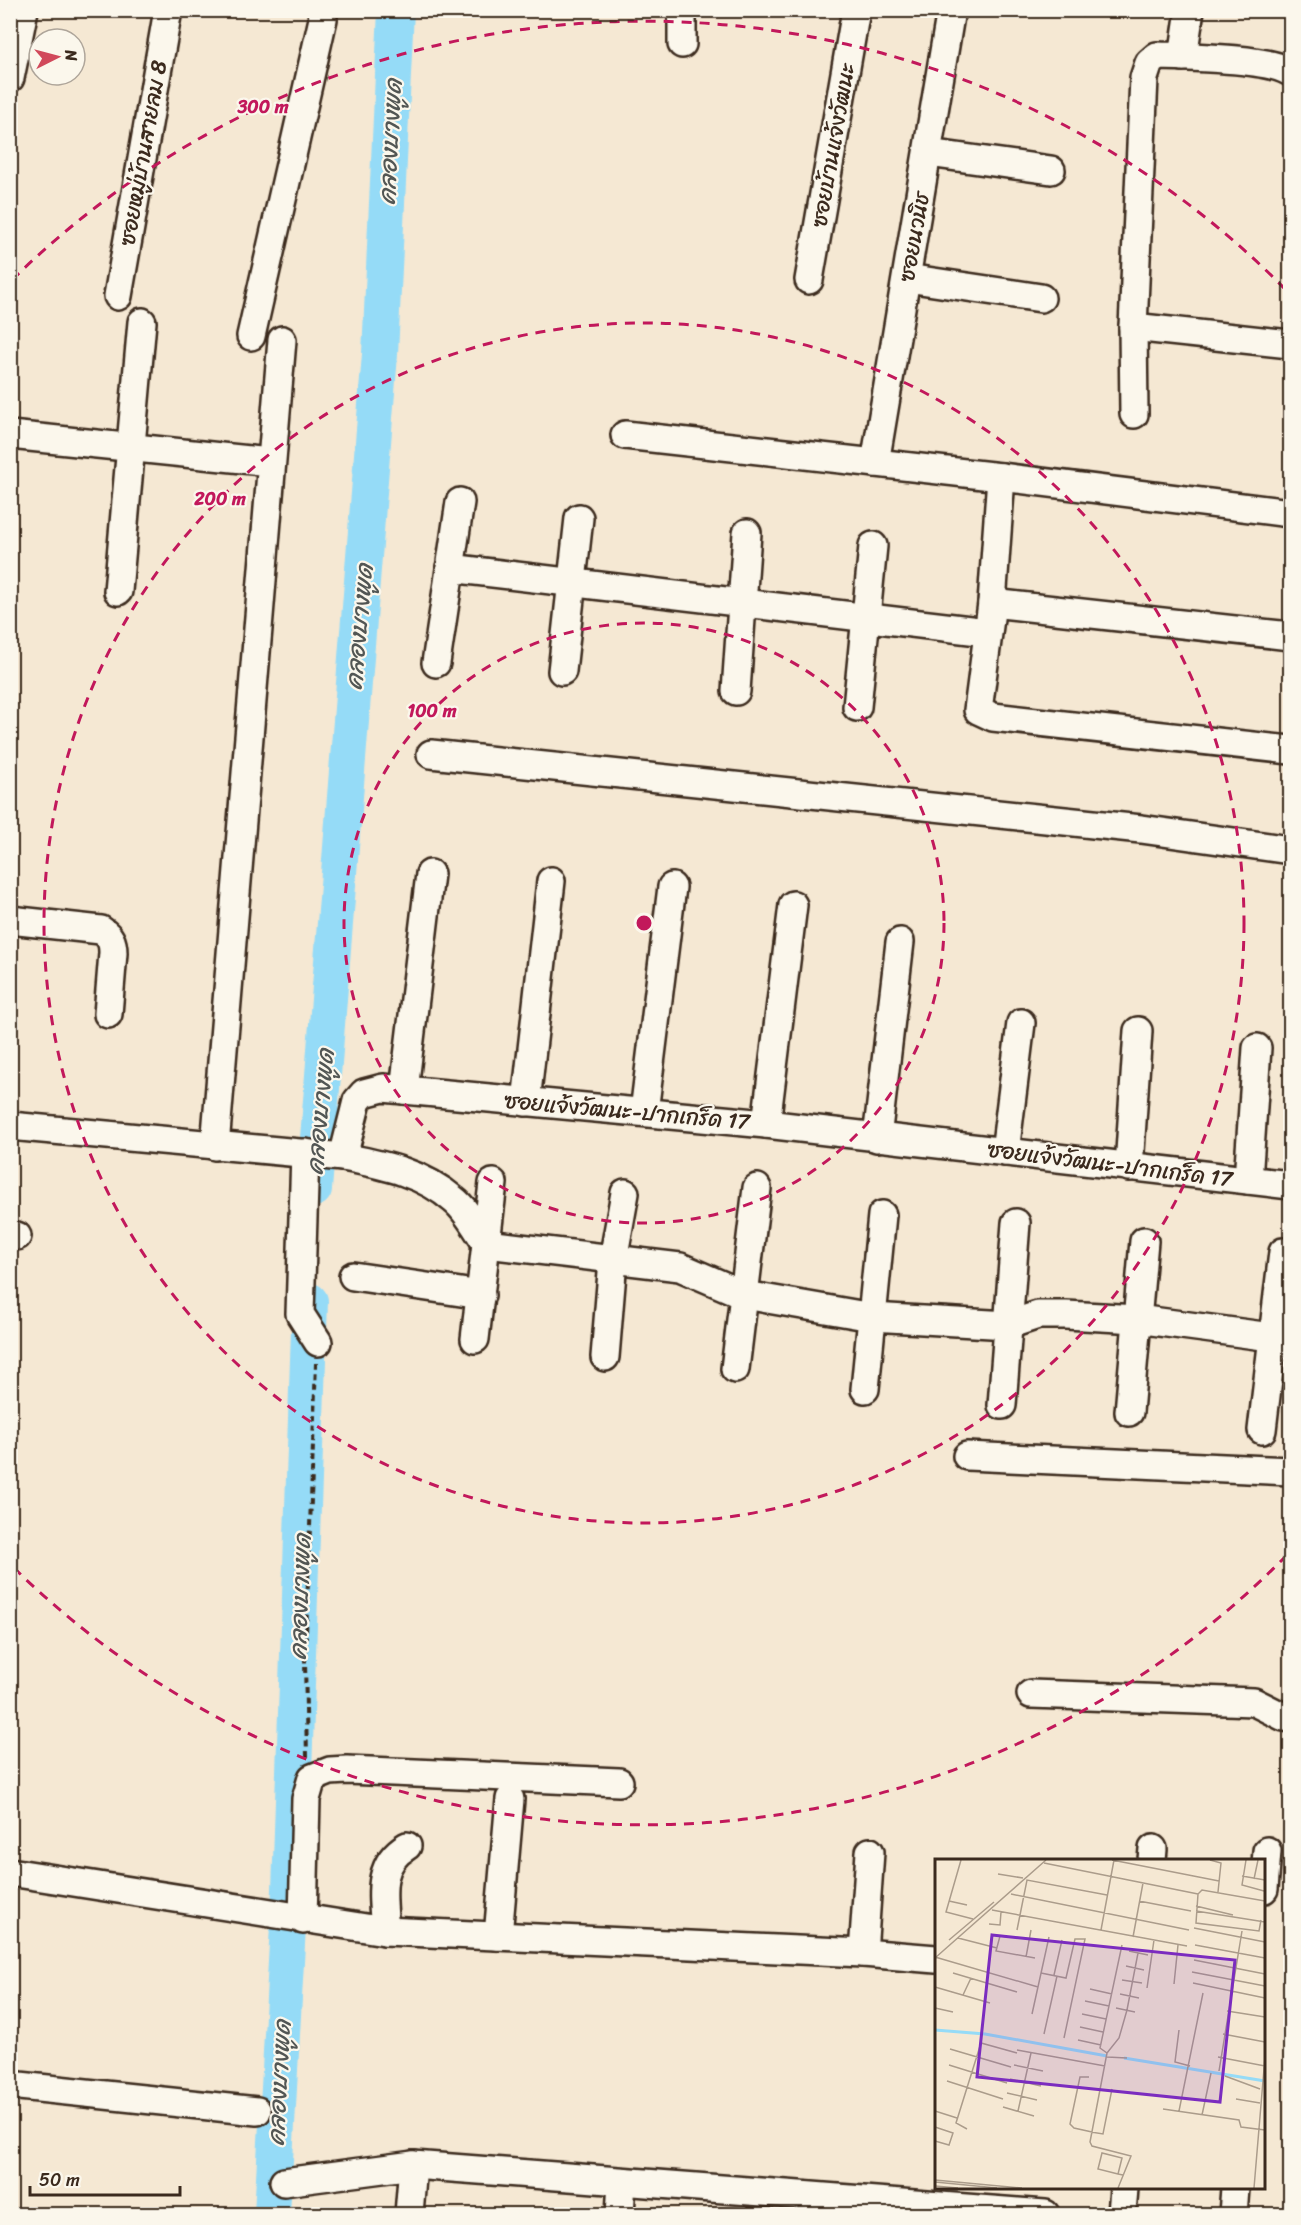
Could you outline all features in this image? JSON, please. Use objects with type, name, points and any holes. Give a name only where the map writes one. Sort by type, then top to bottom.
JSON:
[{"type":"street","points":[[10,78],[24,10]]},
{"type":"street","name":"ซอยหมู่บ้านสายลม 8","points":[[118,296],[168,10]]},
{"type":"street","points":[[251,336],[323,19],[322,10]]},
{"type":"street","points":[[682,10],[682,44]]},
{"type":"street","name":"ซอยบ้านแจ้งวัฒนะ","points":[[809,280],[856,10]]},
{"type":"street","name":"ซอยนวนิช","points":[[875,463],[951,10]]},
{"type":"street","points":[[1183,57],[1190,10]]},
{"type":"street","points":[[1134,414],[1133,327],[1144,78],[1149,63],[1157,56],[1183,57],[1273,66],[1290,72]]},
{"type":"street","points":[[928,153],[1051,170]]},
{"type":"street","points":[[907,278],[1041,298]]},
{"type":"street","points":[[118,591],[142,322]]},
{"type":"street","points":[[1133,327],[1290,344]]},
{"type":"street","points":[[215,1146],[270,462],[282,340]]},
{"type":"street","points":[[10,435],[270,462]]},
{"type":"street","points":[[625,435],[1001,477],[1290,513]]},
{"type":"street","points":[[1001,477],[992,603],[978,711],[993,717],[1290,750]]},
{"type":"street","points":[[436,663],[460,502]]},
{"type":"street","points":[[562,671],[579,518]]},
{"type":"street","points":[[736,691],[747,533]]},
{"type":"street","points":[[857,707],[873,546]]},
{"type":"street","points":[[450,568],[987,632]]},
{"type":"street","points":[[992,603],[1290,636]]},
{"type":"street","points":[[431,754],[1141,829],[1290,850]]},
{"type":"street","points":[[404,1090],[430,874]]},
{"type":"street","points":[[526,1101],[551,881]]},
{"type":"street","points":[[644,1112],[672,887]]},
{"type":"street","points":[[766,1124],[793,905]]},
{"type":"street","points":[[10,920],[100,930],[108,935],[113,943],[108,1014]]},
{"type":"street","points":[[877,1138],[900,942]]},
{"type":"street","points":[[1005,1152],[1021,1023]]},
{"type":"street","points":[[1129,1167],[1138,1031]]},
{"type":"street","points":[[1248,1180],[1257,1048]]},
{"type":"street","name":"ซอยแจ้งวัฒนะ-ปากเกร็ด 17","points":[[320,1155],[364,1093],[383,1088],[766,1124],[1290,1185]]},
{"type":"street","points":[[10,1126],[320,1155],[403,1169],[455,1200],[487,1244],[680,1267],[745,1295],[872,1317],[1008,1325],[1038,1315],[1137,1319],[1271,1337]]},
{"type":"street","points":[[318,1342],[300,1314],[320,1155]]},
{"type":"street","points":[[475,1340],[493,1183]]},
{"type":"street","points":[[735,1369],[757,1188]]},
{"type":"street","points":[[605,1357],[613,1260],[625,1193]]},
{"type":"street","points":[[865,1389],[882,1215]]},
{"type":"street","points":[[1002,1405],[1016,1222]]},
{"type":"street","points":[[1129,1412],[1144,1241]]},
{"type":"street","points":[[1262,1430],[1282,1252]]},
{"type":"street","points":[[353,1276],[481,1295]]},
{"type":"street","points":[[967,1456],[1290,1471]]},
{"type":"street","points":[[1031,1694],[1254,1702],[1290,1718]]},
{"type":"street","points":[[289,1917],[306,1799],[312,1778],[330,1771],[347,1770],[619,1782]]},
{"type":"street","points":[[498,1936],[510,1799]]},
{"type":"street","points":[[385,1931],[382,1895],[384,1875],[389,1861],[407,1846]]},
{"type":"street","points":[[1265,1870],[1267,1851]]},
{"type":"street","points":[[863,1953],[870,1852]]},
{"type":"street","points":[[10,1872],[385,1931],[863,1953],[935,1959]]},
{"type":"street","points":[[10,2085],[257,2111]]},
{"type":"street","points":[[409,2214],[413,2165]]},
{"type":"street","points":[[284,2182],[413,2165],[622,2182],[836,2207],[1015,2205],[1045,2214]]},
{"type":"street","points":[[620,2214],[622,2182]]},
{"type":"street","points":[[1122,2214],[1124,2189]]},
{"type":"street","points":[[1233,2214],[1235,2189]]},
{"type":"path","points":[[312,1778],[305,1749],[305,1673],[318,1342]]},
{"type":"waterway","name":"คลองบางพูด","points":[[314,1189],[380,354],[396,10]]},
{"type":"waterway","name":"คลองบางพูด","points":[[272,2214],[290,1890],[310,1301]]}]
